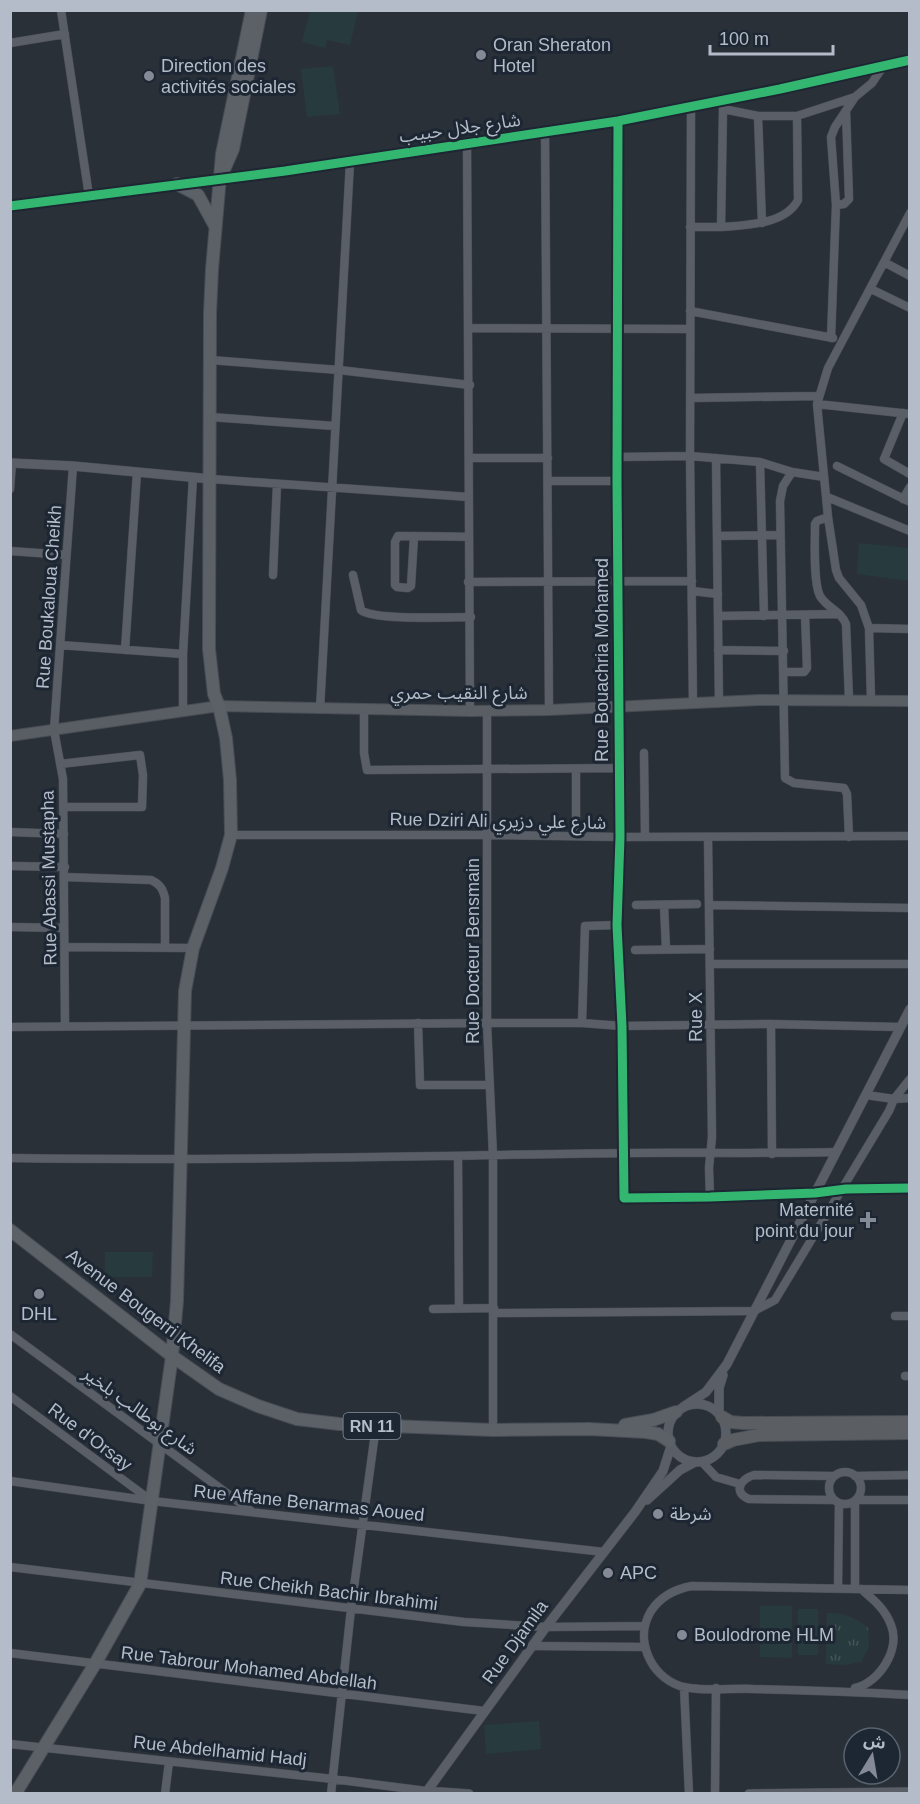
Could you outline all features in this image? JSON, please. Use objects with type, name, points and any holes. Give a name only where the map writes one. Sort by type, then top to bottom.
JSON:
[{"type":"highway","points":[[720,1415],[731,1422],[743,1424],[909,1422]]},
{"type":"highway","points":[[724,1444],[759,1435],[909,1433]]},
{"type":"main road","points":[[15,1794],[140,1584],[172,1356],[177,1301],[186,980],[193,948],[222,868],[231,835],[230,780],[226,738],[214,694],[209,638],[210,313],[222,154],[252,10]]},
{"type":"main road","points":[[220,179],[233,149],[261,10]]},
{"type":"main road","points":[[177,184],[198,195],[215,226]]},
{"type":"main road","name":"شارع النقيب حمري","points":[[10,736],[219,706],[470,711],[784,700],[909,700]]},
{"type":"main road","name":"Avenue Bougerri Khelifa","points":[[10,1230],[172,1356],[219,1389],[258,1406],[297,1419],[376,1426],[653,1432],[670,1443]]},
{"type":"main road","name":"Avenue Bougerri Khelifa","points":[[589,1429],[643,1422],[679,1409]]},
{"type":"street","points":[[61,10],[89,196]]},
{"type":"street","points":[[10,42],[65,34]]},
{"type":"street","name":"شارع جلال حبيب","points":[[10,206],[350,162],[618,121],[691,107],[722,105],[909,60]]},
{"type":"street","points":[[831,338],[836,205],[831,137],[855,97],[872,83],[882,68]]},
{"type":"street","points":[[721,227],[722,105],[759,116],[797,116],[855,97]]},
{"type":"street","points":[[691,107],[690,456],[693,704]]},
{"type":"street","points":[[836,205],[844,204],[849,199],[846,111]]},
{"type":"street","points":[[759,116],[762,223]]},
{"type":"street","points":[[690,227],[750,226],[784,214],[793,208],[798,200],[797,116]]},
{"type":"street","name":"Rue Bouachria Mohamed","points":[[618,121],[617,481],[620,837],[617,925],[622,1026],[624,1198],[710,1197]]},
{"type":"street","points":[[545,132],[549,710]]},
{"type":"street","points":[[468,144],[470,711]]},
{"type":"street","points":[[320,709],[350,162]]},
{"type":"street","points":[[871,700],[869,628],[861,605],[839,578],[828,517],[817,400],[824,377],[842,340],[871,289],[909,213]]},
{"type":"street","points":[[885,262],[909,276]]},
{"type":"street","points":[[871,289],[909,308]]},
{"type":"street","points":[[690,311],[842,340]]},
{"type":"street","points":[[470,328],[690,329]]},
{"type":"street","points":[[210,360],[339,370],[470,385]]},
{"type":"street","points":[[690,398],[817,400],[906,413],[884,459],[909,474]]},
{"type":"street","points":[[210,417],[335,426]]},
{"type":"street","points":[[617,457],[690,456],[760,462],[792,472],[824,477]]},
{"type":"street","points":[[469,458],[548,458]]},
{"type":"street","points":[[716,458],[719,703]]},
{"type":"street","points":[[760,462],[764,616]]},
{"type":"street","points":[[10,489],[11,463],[469,497]]},
{"type":"street","name":"Rue Boukaloua Cheikh","points":[[54,730],[73,466]]},
{"type":"street","points":[[837,466],[906,501],[909,487]]},
{"type":"street","points":[[124,650],[137,472]]},
{"type":"street","points":[[792,472],[781,493],[779,535],[785,778],[794,783],[844,788],[847,794],[849,837]]},
{"type":"street","points":[[183,710],[183,654],[193,477]]},
{"type":"street","points":[[548,481],[617,481]]},
{"type":"street","points":[[273,575],[277,484]]},
{"type":"street","points":[[827,497],[909,531]]},
{"type":"street","points":[[828,517],[815,524],[818,592],[846,624],[849,700]]},
{"type":"street","points":[[718,536],[779,535]]},
{"type":"street","points":[[414,536],[411,585],[408,588],[397,587],[395,540],[398,536],[414,536],[469,537]]},
{"type":"street","points":[[10,551],[66,555]]},
{"type":"street","points":[[353,575],[361,610],[365,614],[471,617]]},
{"type":"street","points":[[468,582],[692,581]]},
{"type":"street","points":[[692,591],[718,594]]},
{"type":"street","points":[[719,616],[839,614]]},
{"type":"street","points":[[784,672],[804,672],[807,668],[805,615]]},
{"type":"street","points":[[869,628],[909,629]]},
{"type":"street","points":[[60,645],[183,654]]},
{"type":"street","points":[[718,650],[783,651]]},
{"type":"street","points":[[364,710],[364,753],[367,770],[620,768]]},
{"type":"street","name":"Rue Docteur Bensmain","points":[[487,710],[487,1023],[493,1156],[493,1430]]},
{"type":"street","name":"Rue Abassi Mustapha","points":[[54,730],[63,779],[65,1026]]},
{"type":"street","points":[[644,753],[645,837]]},
{"type":"street","points":[[60,764],[140,755],[143,775],[142,807],[63,807]]},
{"type":"street","points":[[576,769],[576,836]]},
{"type":"street","points":[[10,832],[64,834]]},
{"type":"street","name":"Rue Dziri Ali شارع علي دزيري","points":[[231,835],[909,836]]},
{"type":"street","name":"Rue X","points":[[708,837],[711,964],[710,1197]]},
{"type":"street","points":[[10,866],[65,867]]},
{"type":"street","points":[[64,877],[156,882],[163,890],[165,898],[165,948]]},
{"type":"street","points":[[636,905],[697,904]]},
{"type":"street","points":[[664,905],[666,949]]},
{"type":"street","points":[[710,905],[909,908]]},
{"type":"street","points":[[582,1023],[585,926],[617,925]]},
{"type":"street","points":[[10,927],[64,928]]},
{"type":"street","points":[[65,947],[193,948]]},
{"type":"street","points":[[635,950],[710,949]]},
{"type":"street","points":[[711,964],[909,964]]},
{"type":"street","points":[[635,1512],[674,1475],[715,1456],[724,1444],[726,1428],[720,1415],[719,1388],[727,1364],[909,1009]]},
{"type":"street","points":[[417,1023],[420,1085],[490,1085]]},
{"type":"street","points":[[10,1027],[417,1023],[582,1023],[622,1026],[771,1024],[900,1027]]},
{"type":"street","points":[[771,1024],[772,1154]]},
{"type":"street","points":[[433,1309],[754,1311],[775,1300],[889,1112],[894,1099],[909,1079]]},
{"type":"street","points":[[866,1095],[894,1099],[909,1098]]},
{"type":"street","points":[[889,1112],[909,1098]]},
{"type":"street","points":[[10,1158],[182,1160],[836,1152]]},
{"type":"street","points":[[458,1156],[459,1308]]},
{"type":"street","points":[[710,1197],[815,1193],[841,1189],[909,1188]]},
{"type":"street","points":[[894,1316],[909,1316]]},
{"type":"street","name":"شارع بوطالب بلخير","points":[[10,1334],[252,1512]]},
{"type":"street","points":[[635,1512],[663,1471],[670,1443],[668,1425],[679,1409],[706,1392],[727,1364]]},
{"type":"street","name":"Rue d'Orsay","points":[[10,1396],[152,1501]]},
{"type":"street","points":[[679,1409],[698,1403],[706,1405],[720,1415]]},
{"type":"street","points":[[331,1794],[351,1609],[376,1426]]},
{"type":"street","points":[[670,1443],[683,1459],[698,1462],[716,1477],[740,1484]]},
{"type":"street","points":[[855,1476],[860,1485],[859,1496],[847,1504],[748,1499],[743,1497],[740,1491],[740,1484],[745,1478],[754,1475],[834,1476],[844,1473],[855,1476],[909,1475]]},
{"type":"street","points":[[834,1476],[829,1491],[836,1502],[838,1588]]},
{"type":"street","name":"Rue Affane Benarmas Aoued","points":[[10,1481],[152,1501],[604,1552]]},
{"type":"street","points":[[855,1500],[909,1500]]},
{"type":"street","points":[[855,1500],[857,1588]]},
{"type":"street","name":"Rue Djamila","points":[[426,1792],[546,1627],[635,1512]]},
{"type":"street","name":"Rue Cheikh Bachir Ibrahimi","points":[[10,1567],[464,1622],[546,1627],[645,1626]]},
{"type":"street","points":[[909,1590],[693,1586],[679,1588],[657,1603],[645,1626],[645,1647],[649,1659],[661,1675],[684,1687],[843,1690],[909,1695]]},
{"type":"street","points":[[843,1690],[862,1686],[877,1676],[888,1660],[893,1642],[892,1627],[884,1609],[857,1588]]},
{"type":"street","points":[[534,1646],[645,1647]]},
{"type":"street","name":"Rue Tabrour Mohamed Abdellah","points":[[10,1653],[484,1711]]},
{"type":"street","points":[[684,1687],[689,1794]]},
{"type":"street","points":[[715,1794],[716,1688]]},
{"type":"street","name":"Rue Abdelhamid Hadj","points":[[10,1744],[333,1779],[426,1792]]},
{"type":"street","points":[[165,1794],[169,1762]]},
{"type":"street","points":[[426,1792],[469,1794]]},
{"type":"street","points":[[749,1794],[909,1792]]},
{"type":"green space","points":[[310,11],[358,11],[350,45],[327,40],[325,48],[302,42]]},
{"type":"green space","points":[[333,66],[340,114],[307,117],[301,69]]},
{"type":"green space","points":[[859,543],[909,548],[909,581],[857,574]]},
{"type":"green space","points":[[105,1252],[153,1252],[152,1277],[105,1277]]},
{"type":"green space","points":[[760,1606],[792,1606],[792,1658],[760,1657]]},
{"type":"green space","points":[[798,1609],[818,1609],[818,1655],[798,1655]]},
{"type":"green space","points":[[827,1613],[849,1616],[868,1628],[869,1646],[861,1662],[844,1665],[826,1664]]},
{"type":"green space","points":[[539,1721],[541,1749],[486,1754],[484,1725]]},
{"type":"cycle path","points":[[10,206],[285,171],[618,121],[780,89],[910,60]]},
{"type":"cycle path","points":[[618,121],[617,481],[620,837],[617,925],[622,1026],[624,1198],[710,1197],[815,1193],[846,1189],[910,1188]]},
{"type":"place","name":"Oran Sheraton Hotel","points":[[481,55]]},
{"type":"place","name":"Direction des activités sociales","points":[[149,76]]},
{"type":"place","name":"Maternité point du jour","points":[[868,1220]]},
{"type":"place","name":"DHL","points":[[39,1294]]},
{"type":"place","name":"شرطة","points":[[658,1514]]},
{"type":"place","name":"APC","points":[[608,1573]]},
{"type":"place","name":"Boulodrome HLM","points":[[682,1635]]}]
